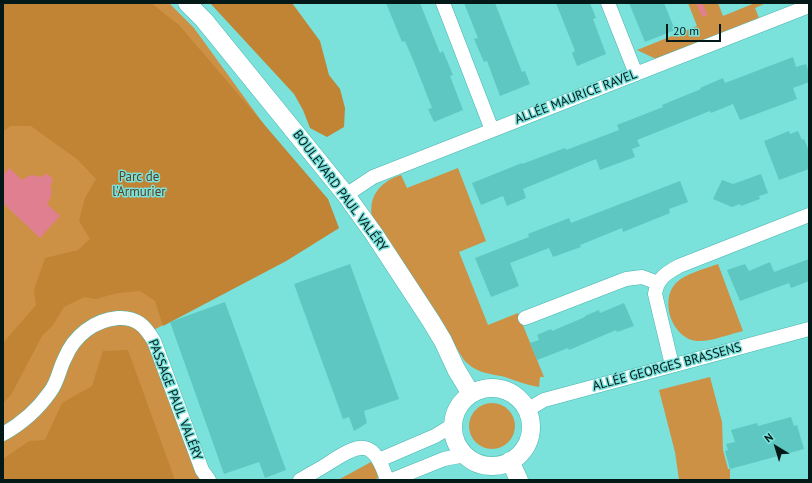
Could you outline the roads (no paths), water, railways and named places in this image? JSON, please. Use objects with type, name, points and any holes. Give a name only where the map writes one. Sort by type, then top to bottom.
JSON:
[{"type":"street","name":"BOULEVARD PAUL VALÉRY","points":[[187,3],[204,20],[346,195],[374,234],[431,320],[456,369],[471,394]]},
{"type":"street","points":[[443,3],[492,130]]},
{"type":"street","points":[[608,3],[636,74]]},
{"type":"street","name":"ALLÉE MAURICE RAVEL","points":[[346,195],[373,177],[636,74],[804,6]]},
{"type":"street","points":[[672,366],[655,299],[655,290],[663,276],[679,266],[809,215]]},
{"type":"street","points":[[525,318],[626,279],[642,277],[658,283]]},
{"type":"street","name":"PASSAGE PAUL VALÉRY","points":[[3,434],[24,420],[46,397],[55,384],[63,361],[68,352],[79,337],[86,331],[106,320],[120,318],[136,321],[144,326],[154,341],[202,470],[209,480]]},
{"type":"street","name":"ALLÉE GEORGES BRASSENS","points":[[527,410],[544,400],[809,329]]},
{"type":"street","points":[[487,388],[503,389],[517,397],[527,410],[531,425],[529,439],[521,452],[510,461],[498,465],[486,466],[474,462],[465,455],[456,441],[453,425],[455,413],[462,402],[471,394],[487,388]]},
{"type":"street","points":[[380,460],[435,436],[453,425]]},
{"type":"street","points":[[300,480],[345,452],[354,448],[362,447],[368,449],[380,460],[387,480]]},
{"type":"street","points":[[392,480],[444,459],[465,455]]},
{"type":"street","points":[[510,461],[519,480]]},
{"type":"waterway","points":[[699,3],[704,14]]},
{"type":"park label","name":"Parc de l'Armurier","points":[[139,184]]}]
